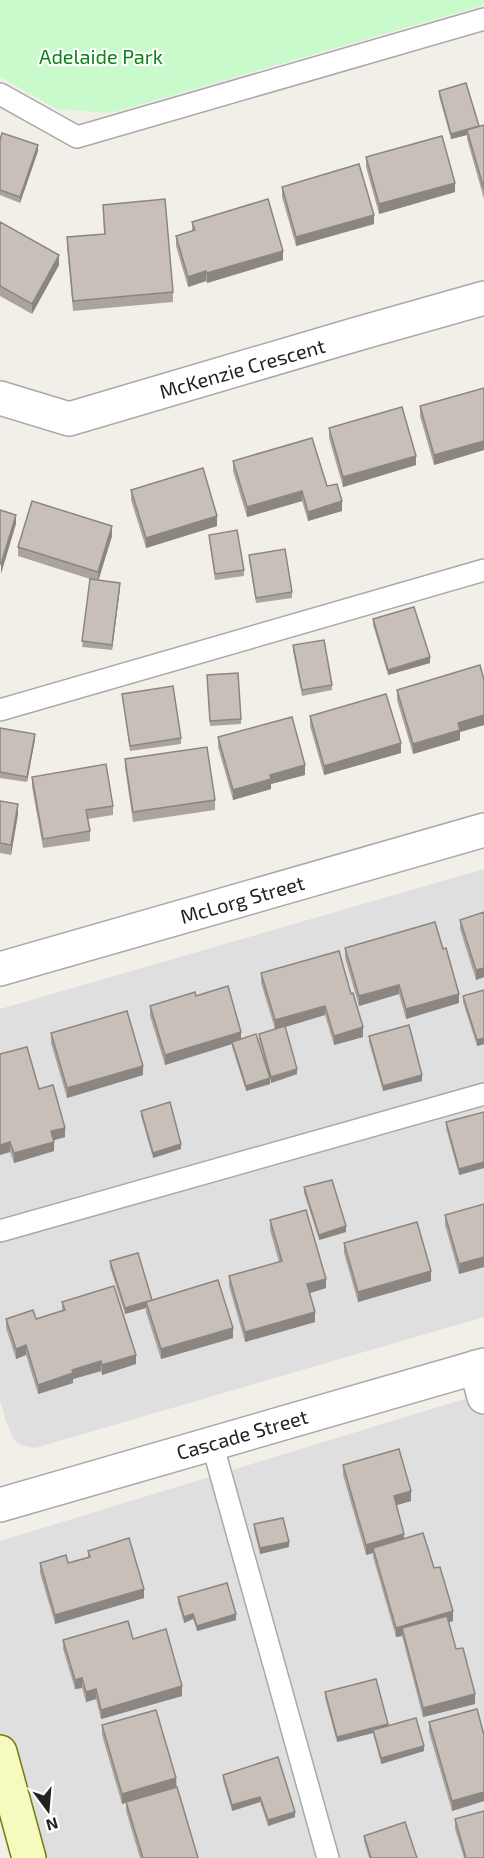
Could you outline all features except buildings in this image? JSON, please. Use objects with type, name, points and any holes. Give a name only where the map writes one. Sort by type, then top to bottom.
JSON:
[{"type":"street","name":"McKenzie Crescent","points":[[0,398],[69,419],[484,298]]},
{"type":"street","name":"McLorg Street","points":[[0,969],[484,830]]},
{"type":"street","name":"Cascade Street","points":[[0,1505],[212,1443],[481,1376]]},
{"type":"street","points":[[0,1752],[29,1858]]},
{"type":"lane","points":[[0,94],[77,137],[484,19]]},
{"type":"lane","points":[[0,710],[484,570]]},
{"type":"lane","points":[[0,1231],[484,1094]]},
{"type":"lane","points":[[212,1443],[328,1858]]},
{"type":"shaded area","points":[[484,869],[484,1317],[35,1448],[21,1445],[14,1440],[0,1401],[0,1009]]},
{"type":"shaded area","points":[[484,1393],[484,1858],[33,1858],[0,1742],[0,1541]]},
{"type":"green space","name":"Adelaide Park","points":[[0,0],[484,0],[484,5],[111,113],[57,109],[0,77]]}]
